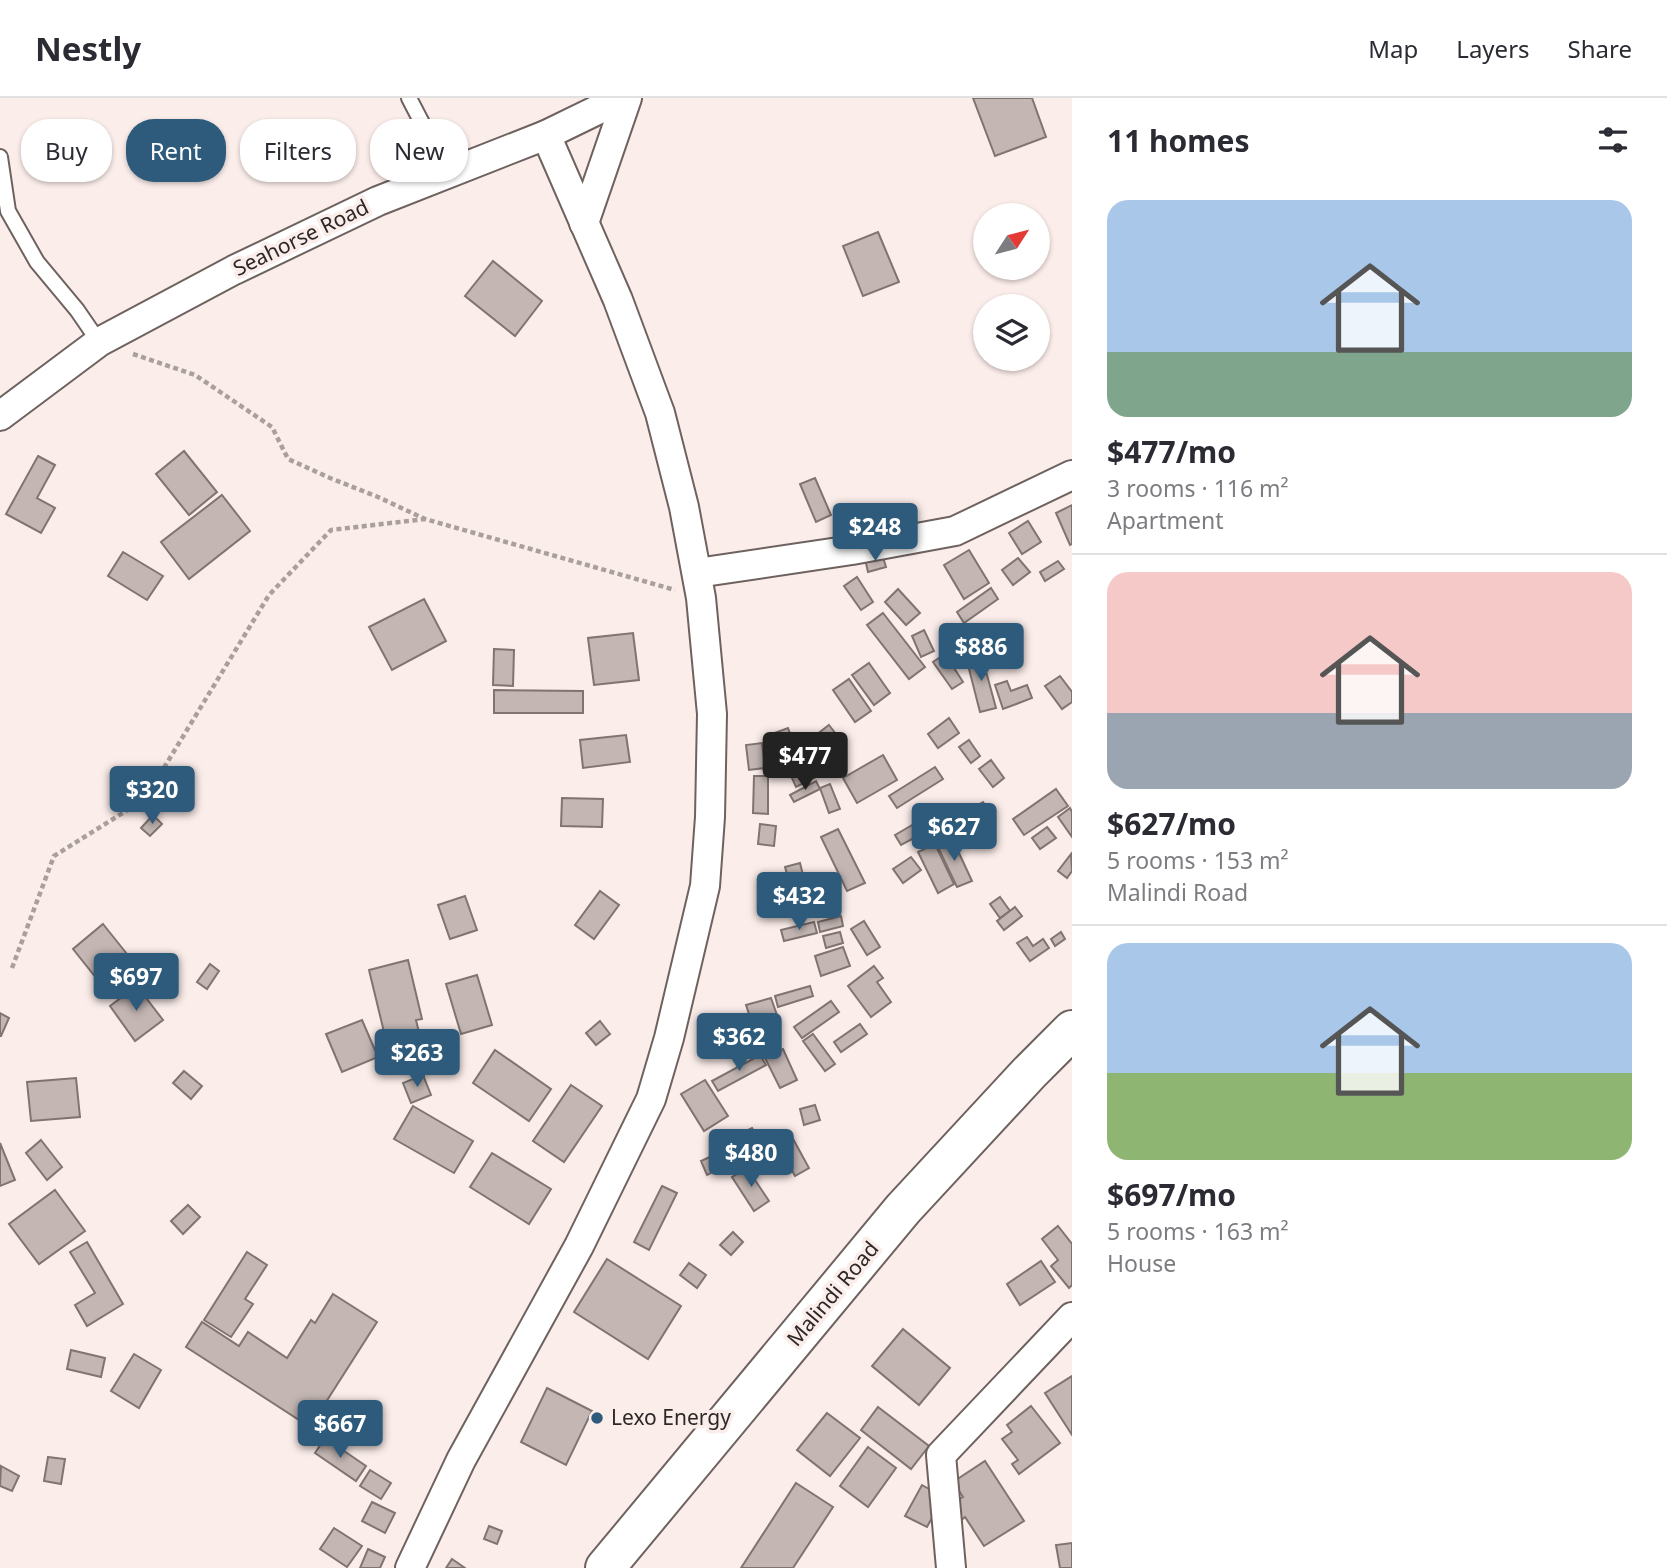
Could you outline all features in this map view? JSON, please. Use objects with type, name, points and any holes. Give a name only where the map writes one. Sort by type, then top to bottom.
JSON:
[{"type":"highway","name":"Malindi Road","points":[[605,1568],[903,1209],[1072,1030]]},
{"type":"street","name":"Seahorse Road","points":[[468,165],[546,135],[622,98]]},
{"type":"street","points":[[584,223],[627,98]]},
{"type":"street","points":[[410,1568],[461,1460],[579,1246],[651,1099],[669,1038],[705,886],[710,817],[712,714],[699,585],[684,507],[660,413],[618,300],[546,135]]},
{"type":"street","name":"Seahorse Road","points":[[0,416],[99,342],[234,270],[378,201],[426,182]]},
{"type":"street","points":[[699,585],[852,550],[955,531],[1072,475]]},
{"type":"street","points":[[951,1568],[941,1455],[1072,1317]]},
{"type":"lane","points":[[409,98],[420,119]]},
{"type":"lane","points":[[0,157],[8,211],[37,262],[77,310],[99,342]]},
{"type":"path","points":[[99,342],[195,375],[272,427],[288,459],[425,519],[699,585]]},
{"type":"path","points":[[12,968],[54,856],[145,799],[269,595],[331,530],[425,519]]},
{"type":"building","points":[[973,98],[1032,98],[1046,137],[995,156]]},
{"type":"building","points":[[878,232],[899,282],[863,296],[843,246]]},
{"type":"building","points":[[493,261],[542,301],[515,336],[465,296]]},
{"type":"building","points":[[184,451],[217,492],[189,515],[156,474]]},
{"type":"building","points":[[38,456],[55,465],[37,498],[55,508],[41,533],[6,514]]},
{"type":"building","points":[[815,478],[831,515],[816,522],[800,484]]},
{"type":"building","points":[[222,495],[250,531],[189,579],[161,542]]},
{"type":"building","points":[[1072,505],[1072,544],[1070,545],[1056,513]]},
{"type":"building","points":[[1028,521],[1041,542],[1022,554],[1009,533]]},
{"type":"building","points":[[969,550],[989,583],[964,599],[944,565]]},
{"type":"building","points":[[123,552],[163,576],[147,600],[108,576]]},
{"type":"building","points":[[882,554],[886,567],[868,572],[865,559]]},
{"type":"building","points":[[1018,558],[1030,572],[1013,585],[1002,570]]},
{"type":"building","points":[[1058,561],[1064,569],[1045,581],[1040,572]]},
{"type":"building","points":[[857,577],[873,602],[861,610],[844,586]]},
{"type":"building","points":[[991,588],[998,599],[964,623],[957,612]]},
{"type":"building","points":[[898,589],[920,613],[906,625],[885,602]]},
{"type":"building","points":[[424,599],[446,641],[392,670],[369,627]]},
{"type":"building","points":[[883,613],[925,667],[909,679],[867,625]]},
{"type":"building","points":[[924,630],[934,651],[921,657],[912,636]]},
{"type":"building","points":[[633,633],[639,680],[594,685],[588,638]]},
{"type":"building","points":[[494,649],[514,650],[513,686],[493,685]]},
{"type":"building","points":[[981,653],[996,708],[980,712],[966,657]]},
{"type":"building","points":[[945,654],[963,682],[952,689],[933,662]]},
{"type":"building","points":[[869,663],[890,693],[874,705],[852,675]]},
{"type":"building","points":[[1060,676],[1072,692],[1072,702],[1062,709],[1045,686]]},
{"type":"building","points":[[849,679],[871,711],[855,722],[833,690]]},
{"type":"building","points":[[1007,681],[1011,691],[1027,685],[1032,698],[1003,709],[995,685]]},
{"type":"building","points":[[494,690],[583,691],[583,713],[494,713]]},
{"type":"building","points":[[949,718],[959,733],[938,748],[928,734]]},
{"type":"building","points":[[829,725],[839,738],[818,756],[807,742]]},
{"type":"building","points":[[788,728],[799,757],[780,764],[769,735]]},
{"type":"building","points":[[626,735],[630,762],[583,768],[580,740]]},
{"type":"building","points":[[969,740],[980,756],[971,763],[959,747]]},
{"type":"building","points":[[762,743],[765,768],[749,770],[746,745]]},
{"type":"building","points":[[883,755],[897,780],[857,803],[843,778]]},
{"type":"building","points":[[807,760],[816,777],[796,787],[788,769]]},
{"type":"building","points":[[991,760],[1004,778],[993,787],[979,769]]},
{"type":"building","points":[[935,767],[943,779],[897,808],[889,796]]},
{"type":"building","points":[[754,776],[768,776],[768,814],[753,813]]},
{"type":"building","points":[[816,781],[820,789],[794,802],[790,795]]},
{"type":"building","points":[[830,784],[840,809],[829,813],[820,788]]},
{"type":"building","points":[[1056,789],[1068,806],[1024,835],[1013,819]]},
{"type":"building","points":[[562,798],[603,799],[602,827],[561,826]]},
{"type":"building","points":[[983,802],[991,815],[959,833],[951,821]]},
{"type":"building","points":[[1070,808],[1072,812],[1072,837],[1058,817]]},
{"type":"building","points":[[153,815],[162,824],[150,836],[141,828]]},
{"type":"building","points":[[926,817],[933,828],[901,845],[895,835]]},
{"type":"building","points":[[760,824],[776,826],[774,846],[758,844]]},
{"type":"building","points":[[1047,827],[1056,838],[1040,849],[1032,838]]},
{"type":"building","points":[[838,829],[865,883],[847,891],[821,837]]},
{"type":"building","points":[[952,838],[972,881],[957,887],[937,845]]},
{"type":"building","points":[[935,844],[954,884],[938,893],[918,852]]},
{"type":"building","points":[[1071,854],[1072,871],[1067,878],[1058,871]]},
{"type":"building","points":[[911,857],[921,870],[903,883],[893,869]]},
{"type":"building","points":[[800,863],[809,899],[781,905],[778,892],[791,889],[785,867]]},
{"type":"building","points":[[600,891],[619,905],[594,939],[575,925]]},
{"type":"building","points":[[465,896],[477,930],[450,939],[438,905]]},
{"type":"building","points":[[1000,897],[1010,911],[1000,918],[990,904]]},
{"type":"building","points":[[1015,907],[1022,916],[1004,930],[997,921]]},
{"type":"building","points":[[841,916],[843,926],[820,932],[818,922]]},
{"type":"building","points":[[864,921],[880,947],[867,955],[851,929]]},
{"type":"building","points":[[814,922],[817,933],[784,941],[781,930]]},
{"type":"building","points":[[103,924],[131,959],[101,984],[73,949]]},
{"type":"building","points":[[840,932],[843,943],[826,948],[823,936]]},
{"type":"building","points":[[1061,932],[1065,939],[1055,946],[1051,939]]},
{"type":"building","points":[[1027,937],[1033,946],[1043,939],[1049,948],[1030,961],[1017,943]]},
{"type":"building","points":[[843,947],[850,966],[821,976],[815,956]]},
{"type":"building","points":[[408,960],[422,1019],[416,1020],[424,1053],[391,1061],[369,970]]},
{"type":"building","points":[[210,964],[219,971],[207,989],[197,982]]},
{"type":"building","points":[[874,966],[883,978],[877,982],[891,1002],[871,1017],[848,986]]},
{"type":"building","points":[[477,975],[492,1025],[461,1034],[446,984]]},
{"type":"building","points":[[137,986],[163,1020],[135,1041],[110,1006]]},
{"type":"building","points":[[810,986],[813,996],[778,1007],[775,996]]},
{"type":"building","points":[[771,998],[777,1015],[752,1023],[746,1005]]},
{"type":"building","points":[[831,1001],[839,1012],[802,1038],[794,1027]]},
{"type":"building","points":[[0,1013],[9,1018],[1,1036],[0,1036]]},
{"type":"building","points":[[362,1020],[378,1057],[342,1072],[326,1034]]},
{"type":"building","points":[[600,1021],[610,1034],[596,1045],[586,1033]]},
{"type":"building","points":[[860,1024],[867,1034],[841,1052],[834,1042]]},
{"type":"building","points":[[813,1034],[835,1064],[825,1071],[803,1041]]},
{"type":"building","points":[[783,1049],[797,1080],[780,1088],[765,1058]]},
{"type":"building","points":[[495,1050],[551,1089],[529,1121],[473,1083]]},
{"type":"building","points":[[760,1055],[766,1065],[718,1091],[712,1081]]},
{"type":"building","points":[[184,1071],[202,1086],[191,1099],[173,1083]]},
{"type":"building","points":[[423,1075],[431,1095],[411,1103],[403,1083]]},
{"type":"building","points":[[76,1078],[80,1117],[31,1121],[27,1082]]},
{"type":"building","points":[[705,1080],[728,1116],[704,1131],[681,1094]]},
{"type":"building","points":[[571,1085],[602,1106],[564,1162],[533,1141]]},
{"type":"building","points":[[815,1105],[820,1120],[804,1125],[800,1109]]},
{"type":"building","points":[[413,1106],[473,1141],[454,1173],[394,1139]]},
{"type":"building","points":[[752,1128],[768,1155],[757,1161],[742,1133]]},
{"type":"building","points":[[792,1137],[809,1168],[795,1176],[778,1145]]},
{"type":"building","points":[[41,1140],[62,1167],[47,1180],[26,1153]]},
{"type":"building","points":[[0,1143],[15,1180],[0,1186]]},
{"type":"building","points":[[740,1143],[746,1157],[707,1175],[701,1161]]},
{"type":"building","points":[[492,1153],[551,1189],[529,1224],[470,1187]]},
{"type":"building","points":[[747,1168],[769,1201],[754,1211],[732,1177]]},
{"type":"building","points":[[662,1186],[677,1193],[649,1250],[634,1242]]},
{"type":"building","points":[[55,1190],[85,1231],[39,1264],[9,1224]]},
{"type":"building","points":[[188,1205],[200,1217],[183,1234],[171,1221]]},
{"type":"building","points":[[1058,1226],[1072,1244],[1072,1285],[1069,1288],[1051,1266],[1058,1260],[1042,1239]]},
{"type":"building","points":[[733,1232],[743,1242],[731,1255],[720,1245]]},
{"type":"building","points":[[87,1242],[123,1304],[87,1326],[75,1305],[95,1293],[70,1252]]},
{"type":"building","points":[[247,1252],[267,1265],[245,1299],[253,1304],[231,1337],[204,1320]]},
{"type":"building","points":[[607,1259],[681,1306],[648,1359],[574,1312]]},
{"type":"building","points":[[1041,1261],[1055,1282],[1020,1305],[1007,1284]]},
{"type":"building","points":[[689,1263],[706,1275],[697,1288],[680,1275]]},
{"type":"building","points":[[333,1294],[377,1322],[310,1427],[186,1347],[202,1322],[239,1346],[248,1332],[287,1358],[311,1320],[315,1323]]},
{"type":"building","points":[[903,1329],[950,1368],[919,1405],[872,1366]]},
{"type":"building","points":[[71,1350],[105,1358],[101,1377],[67,1369]]},
{"type":"building","points":[[134,1354],[161,1370],[139,1408],[111,1391]]},
{"type":"building","points":[[1072,1376],[1072,1435],[1045,1393]]},
{"type":"building","points":[[547,1388],[592,1411],[566,1465],[521,1442]]},
{"type":"building","points":[[1031,1406],[1060,1443],[1019,1474],[1012,1464],[1018,1460],[1002,1439],[1012,1432],[1007,1425]]},
{"type":"building","points":[[878,1407],[929,1446],[911,1469],[861,1430]]},
{"type":"building","points":[[827,1413],[860,1438],[830,1476],[797,1450]]},
{"type":"building","points":[[325,1438],[366,1466],[356,1481],[315,1453]]},
{"type":"building","points":[[868,1447],[896,1468],[868,1507],[840,1486]]},
{"type":"building","points":[[48,1457],[65,1459],[61,1484],[44,1481]]},
{"type":"building","points":[[985,1461],[1024,1521],[984,1546],[965,1517],[959,1522],[948,1506],[963,1497],[953,1482]]},
{"type":"building","points":[[1,1466],[19,1476],[12,1491],[0,1486]]},
{"type":"building","points":[[370,1470],[391,1483],[381,1499],[360,1486]]},
{"type":"building","points":[[796,1483],[833,1507],[793,1568],[741,1568]]},
{"type":"building","points":[[922,1485],[943,1497],[927,1527],[905,1516]]},
{"type":"building","points":[[372,1502],[395,1513],[385,1533],[362,1521]]},
{"type":"building","points":[[489,1526],[502,1531],[497,1544],[484,1539]]},
{"type":"building","points":[[334,1528],[362,1546],[347,1567],[320,1549]]},
{"type":"building","points":[[1072,1543],[1072,1568],[1060,1568],[1056,1545]]},
{"type":"building","points":[[368,1549],[385,1557],[380,1568],[360,1568]]},
{"type":"building","points":[[452,1559],[465,1568],[446,1568]]},
{"type":"place","name":"Lexo Energy","points":[[597,1418]]}]
